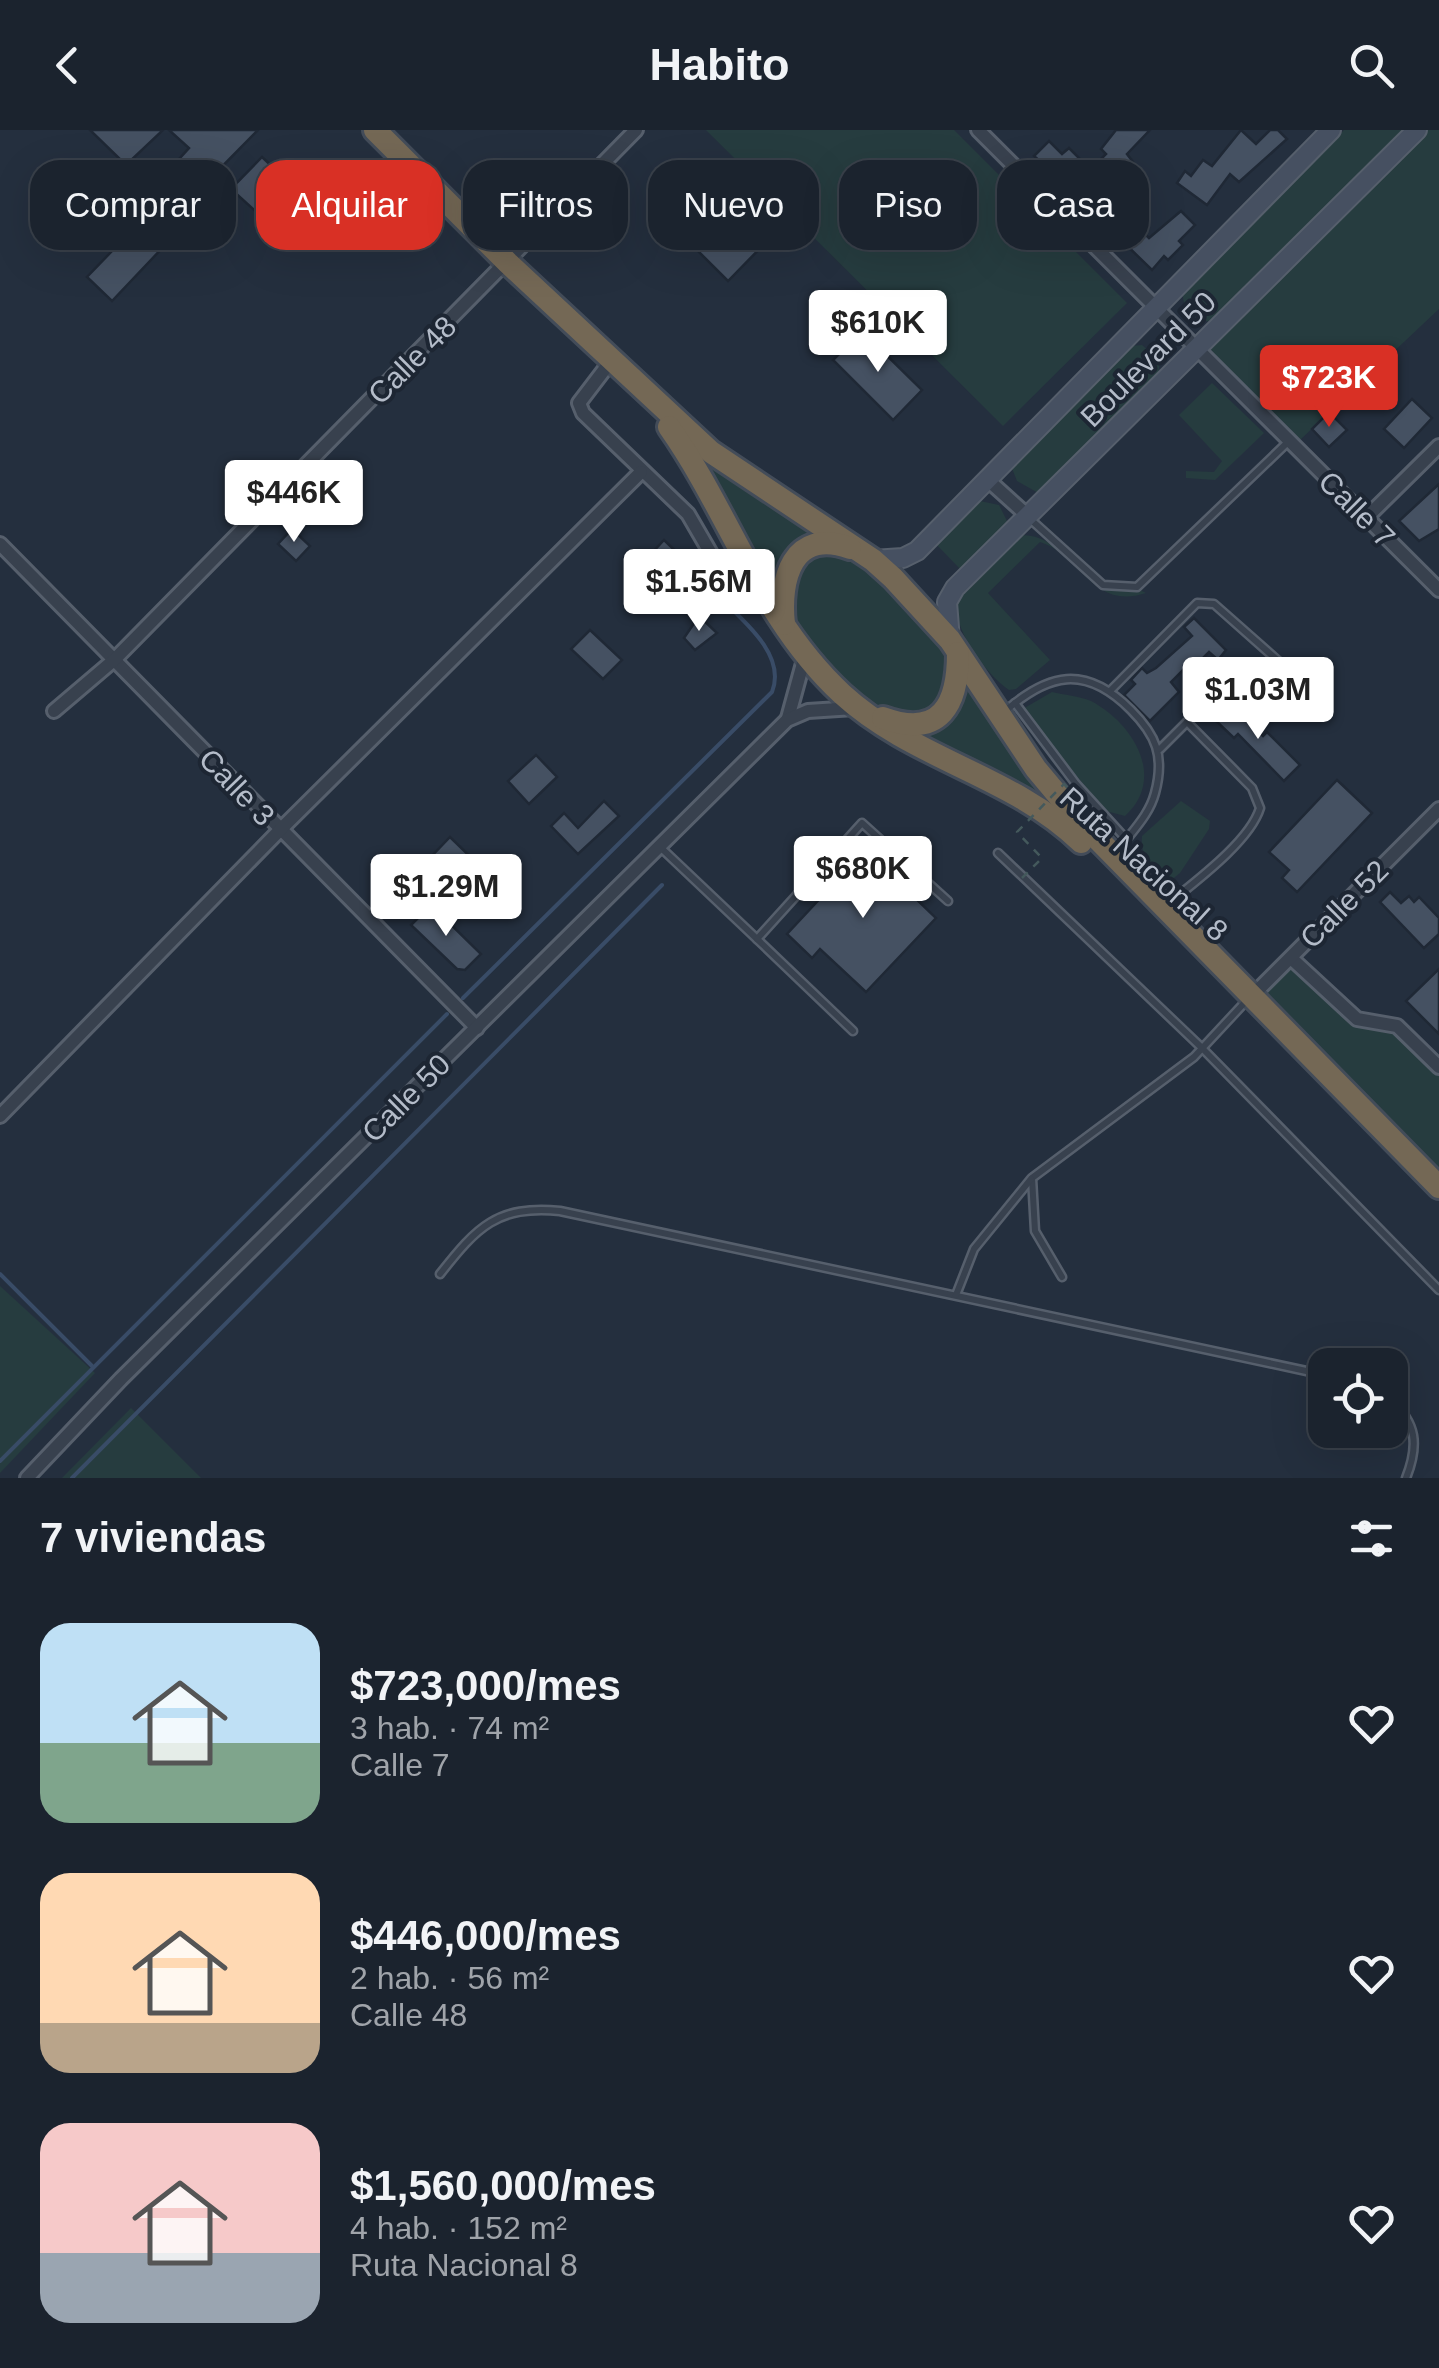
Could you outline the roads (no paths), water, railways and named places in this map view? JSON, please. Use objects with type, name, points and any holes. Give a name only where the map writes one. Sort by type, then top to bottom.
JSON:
[{"type":"highway","name":"Ruta Nacional 8","points":[[375,130],[643,392],[732,468],[866,555],[954,646],[1007,710],[1046,782],[1120,848],[1164,907],[1229,978],[1439,1188]]},
{"type":"highway","name":"Ruta Nacional 8","points":[[643,392],[693,464],[784,629],[805,655],[860,709],[932,756],[1042,810],[1176,935],[1229,978]]},
{"type":"highway","points":[[784,629],[782,583],[793,561],[804,552],[828,545],[866,555]]},
{"type":"highway","name":"Ruta Nacional 8","points":[[860,709],[900,724],[914,725],[940,716],[956,692],[954,646]]},
{"type":"main road","name":"Boulevard 50","points":[[866,555],[910,556],[1329,130]]},
{"type":"main road","name":"Boulevard 50","points":[[954,646],[946,613],[950,594],[1418,130]]},
{"type":"street","name":"Calle 48","points":[[54,712],[114,660],[636,130]]},
{"type":"street","name":"Calle 7","points":[[978,130],[1439,590]]},
{"type":"street","points":[[611,361],[578,403],[583,413],[688,514],[735,595]]},
{"type":"street","points":[[1366,518],[1439,446]]},
{"type":"street","points":[[0,1116],[279,830],[642,472]]},
{"type":"street","points":[[988,480],[1028,517]]},
{"type":"street","name":"Calle 3","points":[[0,544],[477,1028]]},
{"type":"street","points":[[787,720],[805,655]]},
{"type":"street","points":[[787,720],[808,711],[860,709]]},
{"type":"street","name":"Calle 50","points":[[27,1478],[134,1365],[787,720]]},
{"type":"street","name":"Calle 52","points":[[1249,998],[1439,809]]},
{"type":"street","points":[[1291,958],[1357,1019],[1396,1026],[1439,1067]]},
{"type":"lane","points":[[1028,517],[1103,585],[1136,587],[1289,441]]},
{"type":"lane","points":[[1112,690],[1197,603],[1214,604],[1284,666],[1295,682],[1294,698],[1280,711],[1265,715],[1252,712],[1230,695],[1218,695],[1160,749]]},
{"type":"lane","points":[[1007,710],[1053,681],[1082,679],[1112,690],[1153,731],[1160,749],[1150,807],[1120,848]]},
{"type":"lane","points":[[1164,907],[1214,865],[1253,823],[1260,808],[1252,788],[1187,722]]},
{"type":"lane","points":[[756,939],[862,823],[948,901]]},
{"type":"lane","points":[[658,844],[853,1032]]},
{"type":"lane","points":[[998,853],[1202,1048],[1439,1290]]},
{"type":"lane","points":[[956,1295],[974,1249],[1032,1178],[1202,1048],[1249,998]]},
{"type":"lane","points":[[1032,1178],[1034,1231],[1062,1277]]},
{"type":"lane","points":[[440,1274],[469,1236],[508,1212],[534,1208],[1308,1370]]},
{"type":"lane","points":[[1406,1478],[1414,1451],[1413,1426],[1408,1420]]},
{"type":"waterway","points":[[463,998],[772,692],[775,677],[766,649],[746,622],[711,589]]},
{"type":"waterway","points":[[72,1478],[662,885]]},
{"type":"waterway","points":[[0,1461],[447,1014]]},
{"type":"waterway","points":[[0,1274],[92,1366]]}]
